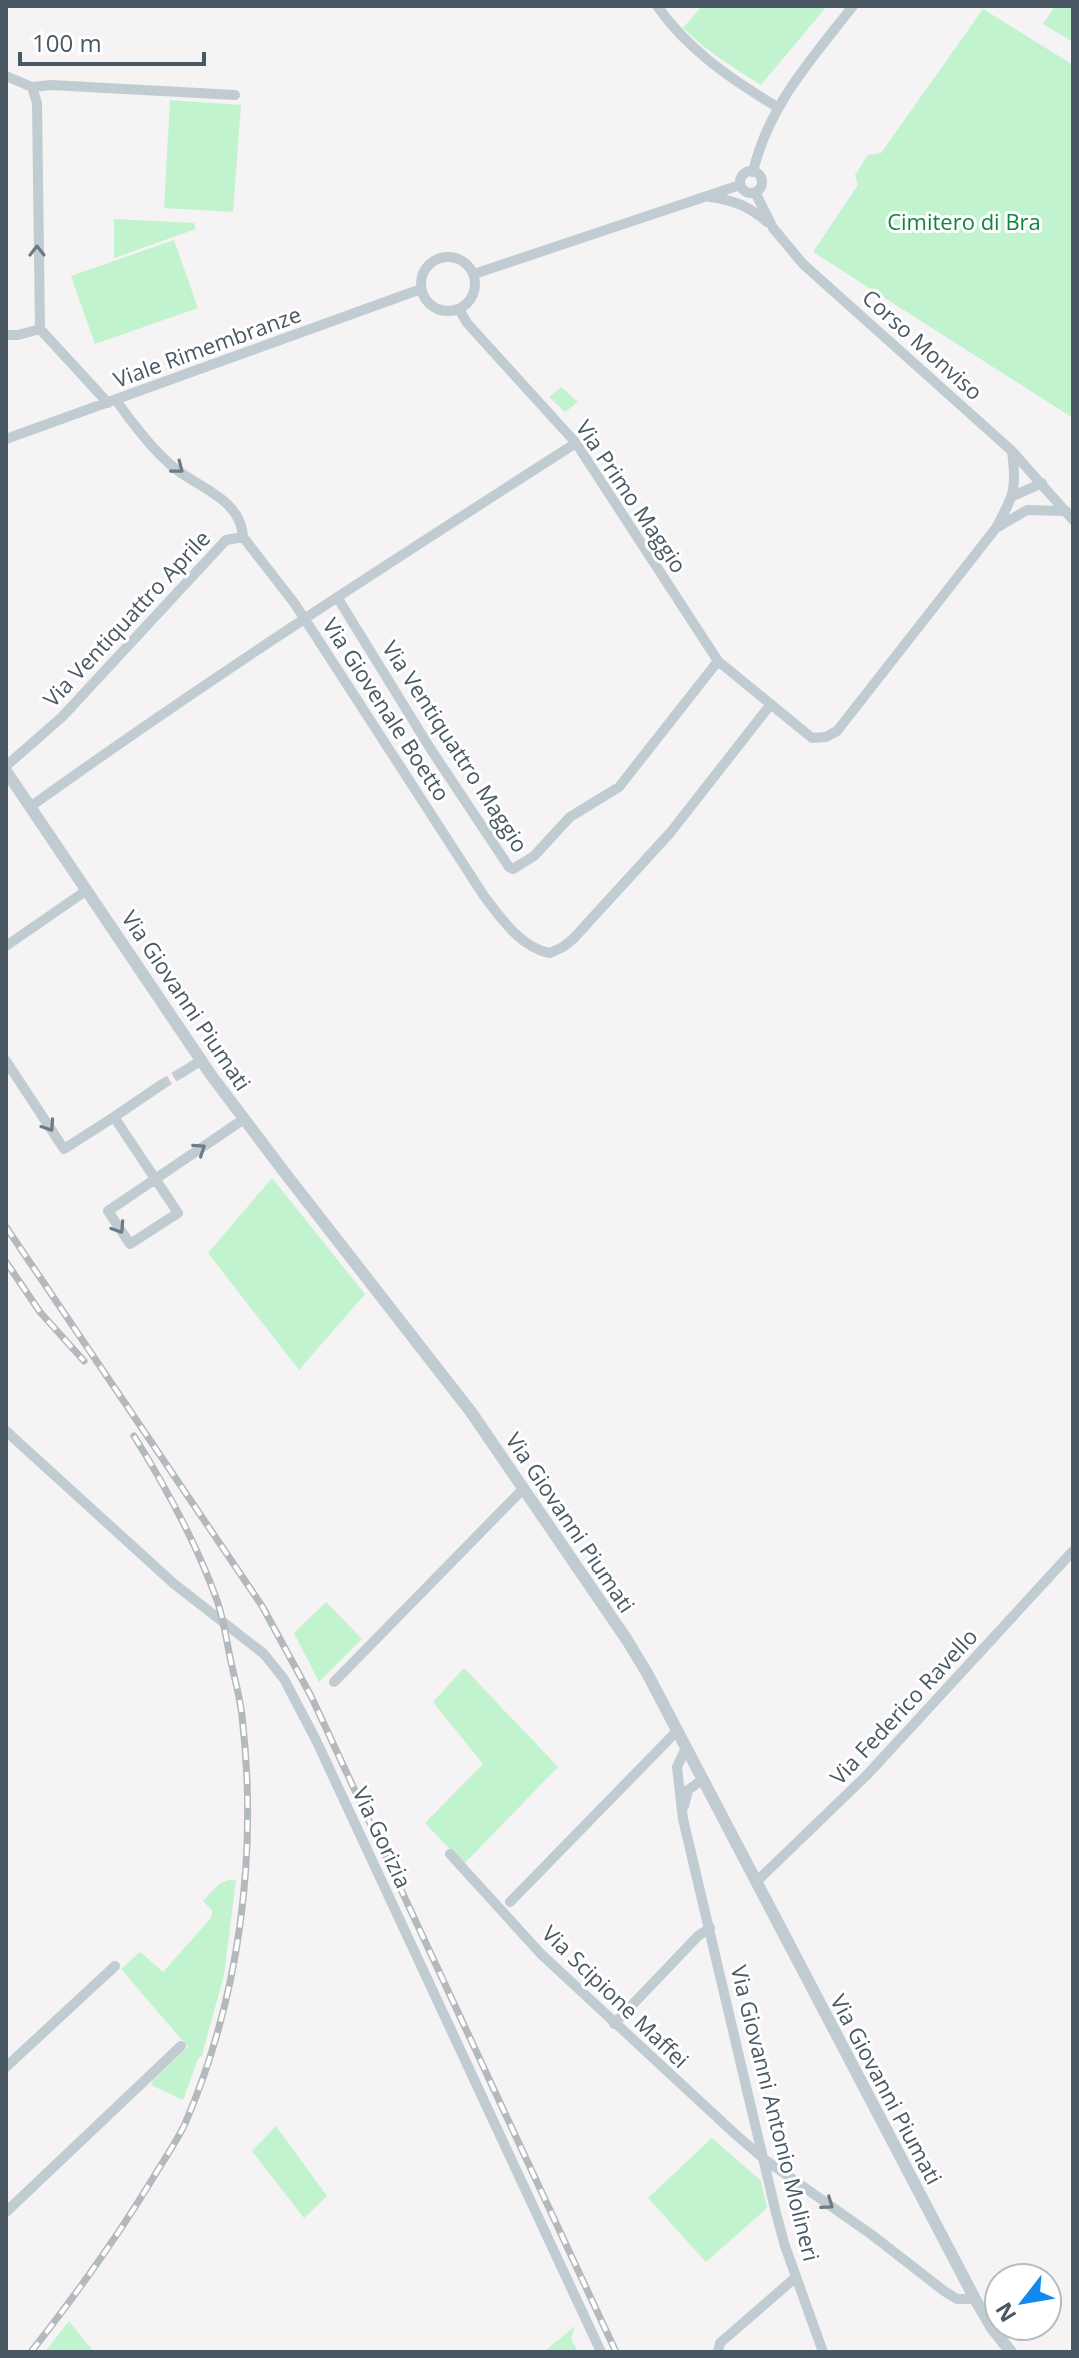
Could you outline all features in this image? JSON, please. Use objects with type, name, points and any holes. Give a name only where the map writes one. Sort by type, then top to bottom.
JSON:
[{"type":"street","points":[[657,6],[700,55],[777,107]]},
{"type":"street","points":[[753,172],[757,154],[777,107],[853,6]]},
{"type":"street","points":[[6,76],[32,87],[51,85],[235,95]]},
{"type":"street","points":[[6,335],[40,329],[37,103],[32,87]]},
{"type":"street","points":[[753,172],[759,175],[760,188],[755,192],[744,191],[740,185],[743,174],[753,172]]},
{"type":"street","points":[[474,274],[740,185]]},
{"type":"street","name":"Corso Monviso","points":[[755,192],[773,228],[803,264],[1012,451],[1070,515]]},
{"type":"street","points":[[704,197],[743,205],[773,228]]},
{"type":"street","points":[[447,256],[463,261],[474,274],[471,298],[459,309],[450,311],[433,307],[421,289],[425,268],[439,258],[447,256]]},
{"type":"street","name":"Viale Rimembranze","points":[[6,439],[421,289]]},
{"type":"street","name":"Via Primo Maggio","points":[[459,309],[467,323],[576,443],[718,661],[812,738],[826,737],[837,731],[996,528],[1013,496],[1016,480],[1012,451]]},
{"type":"street","name":"Via Giovenale Boetto","points":[[40,329],[176,469],[215,492],[236,513],[243,537],[295,604],[484,896],[531,947],[550,953],[563,947],[670,833],[771,704]]},
{"type":"street","points":[[30,807],[337,597],[576,443]]},
{"type":"street","points":[[1013,496],[1042,483]]},
{"type":"street","points":[[1042,483],[1027,510],[1070,515]]},
{"type":"street","name":"Via Primo Maggio","points":[[996,528],[1027,510]]},
{"type":"street","name":"Via Ventiquattro Aprile","points":[[6,769],[62,717],[226,540],[243,537]]},
{"type":"street","name":"Via Ventiquattro Maggio","points":[[337,597],[430,748],[513,869],[534,856],[570,817],[619,787],[718,661]]},
{"type":"street","name":"Via Giovanni Piumati","points":[[6,769],[244,1119],[471,1412],[627,1640],[975,2299],[1011,2352]]},
{"type":"street","points":[[6,946],[87,890]]},
{"type":"street","points":[[181,1073],[202,1060]]},
{"type":"street","points":[[6,1061],[64,1149],[161,1085]]},
{"type":"street","points":[[114,1117],[156,1178],[178,1213],[130,1244],[108,1211],[156,1178],[244,1119]]},
{"type":"street","name":"Via Gorizia","points":[[6,1431],[173,1583],[264,1654],[284,1679],[316,1740],[601,2352]]},
{"type":"street","points":[[334,1682],[524,1488]]},
{"type":"street","name":"Via Federico Ravello","points":[[756,1882],[866,1776],[1073,1551]]},
{"type":"street","points":[[510,1902],[677,1731]]},
{"type":"street","name":"Via Giovanni Antonio Molineri","points":[[686,1748],[677,1767],[682,1811],[776,2213],[823,2352]]},
{"type":"street","points":[[682,1811],[688,1790],[702,1780]]},
{"type":"street","name":"Via Scipione Maffei","points":[[450,1854],[541,1954],[764,2159],[872,2235],[944,2291],[957,2299],[975,2299]]},
{"type":"street","points":[[614,2024],[698,1936],[710,1928]]},
{"type":"street","points":[[6,2067],[115,1966]]},
{"type":"street","points":[[6,2212],[181,2046]]},
{"type":"street","points":[[718,2352],[720,2343],[796,2277]]},
{"type":"green space","points":[[702,6],[827,6],[761,85],[711,52],[683,28]]},
{"type":"green space","points":[[1055,6],[1073,6],[1073,42],[1043,24]]},
{"type":"green space","name":"Cimitero di Bra","points":[[983,9],[1073,65],[1073,418],[813,252],[858,185],[855,175],[868,155],[881,153]]},
{"type":"green space","points":[[170,100],[241,105],[233,212],[164,208]]},
{"type":"green space","points":[[114,219],[194,223],[196,229],[114,258]]},
{"type":"green space","points":[[174,240],[198,308],[95,344],[71,276]]},
{"type":"green space","points":[[561,387],[578,402],[565,412],[549,397]]},
{"type":"green space","points":[[272,1178],[365,1294],[299,1370],[208,1253]]},
{"type":"green space","points":[[326,1602],[362,1639],[319,1682],[294,1633]]},
{"type":"green space","points":[[464,1668],[558,1767],[464,1864],[425,1823],[483,1764],[433,1702]]},
{"type":"green space","points":[[236,1880],[224,1975],[202,2055],[183,2100],[151,2085],[188,2047],[121,1969],[140,1952],[163,1972],[211,1918],[212,1910],[203,1901],[219,1884]]},
{"type":"green space","points":[[276,2126],[327,2196],[304,2218],[252,2151]]},
{"type":"green space","points":[[712,2138],[761,2181],[767,2208],[706,2262],[648,2198]]},
{"type":"green space","points":[[69,2321],[94,2352],[45,2352]]},
{"type":"green space","points":[[575,2326],[571,2338],[578,2352],[544,2352]]},
{"type":"tunnel","points":[[161,1085],[181,1073]]},
{"type":"railway","points":[[6,1227],[262,1606],[311,1696],[616,2352]]},
{"type":"railway","points":[[6,1262],[40,1312],[84,1361]]},
{"type":"railway","points":[[31,2352],[110,2245],[184,2126],[219,2027],[240,1925],[248,1820],[246,1768],[241,1709],[224,1625],[210,1581],[191,1538],[134,1436]]}]
